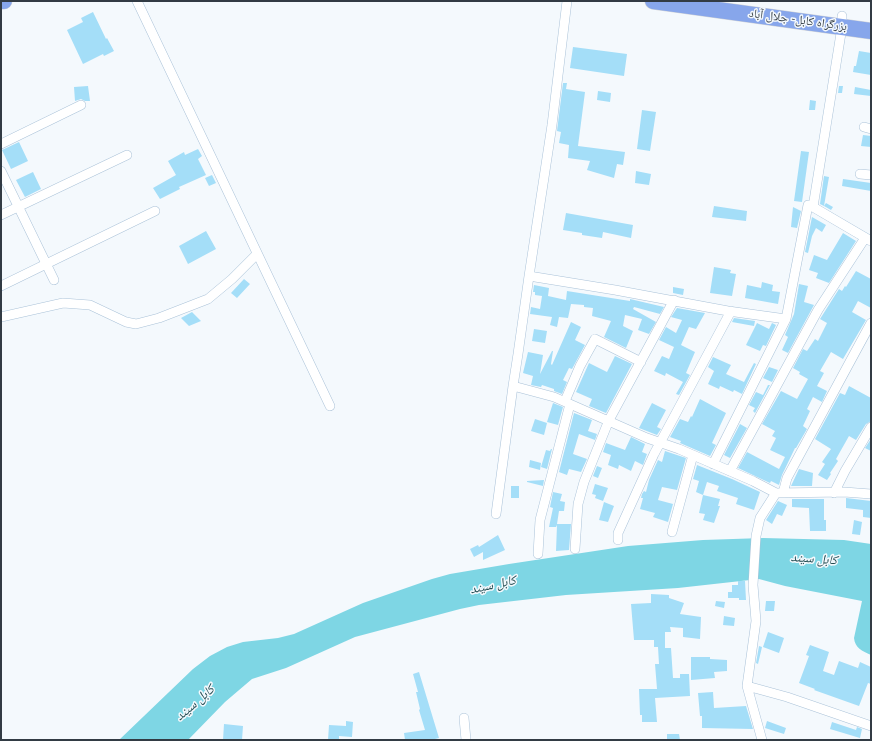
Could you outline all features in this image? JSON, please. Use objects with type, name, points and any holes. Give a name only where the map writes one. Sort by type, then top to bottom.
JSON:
[{"type":"highway","name":"بزرگراه کابل- جلال آباد","points":[[653,1],[842,21],[871,19]]},
{"type":"highway","name":"بزرگراه کابل- جلال آباد","points":[[739,1],[842,21],[871,31]]},
{"type":"street","points":[[137,1],[330,406]]},
{"type":"street","points":[[496,514],[512,386],[552,125],[567,1]]},
{"type":"street","points":[[813,207],[842,21]]},
{"type":"street","points":[[1,144],[81,105]]},
{"type":"street","points":[[1,215],[127,155]]},
{"type":"street","points":[[1,171],[54,280]]},
{"type":"street","points":[[860,174],[871,175]]},
{"type":"street","points":[[713,464],[786,319],[808,205],[868,239],[818,310],[730,471]]},
{"type":"street","points":[[1,286],[155,211]]},
{"type":"street","points":[[1,317],[63,303],[90,305],[118,316],[126,322],[136,324],[159,318],[208,300],[257,254]]},
{"type":"street","points":[[529,276],[786,319]]},
{"type":"street","points":[[575,549],[578,504],[584,482],[609,420],[674,300]]},
{"type":"street","points":[[618,540],[618,533],[660,442],[731,311]]},
{"type":"street","points":[[762,740],[747,686],[756,621],[753,585],[756,536],[760,518],[779,493],[871,323]]},
{"type":"street","points":[[538,554],[540,520],[567,403],[580,366],[595,339],[641,362]]},
{"type":"street","points":[[512,386],[554,397],[609,420],[646,438],[693,455],[779,493],[834,492],[871,494]]},
{"type":"street","points":[[834,492],[871,427]]},
{"type":"street","points":[[672,532],[693,455]]},
{"type":"street","points":[[747,686],[787,697],[871,726]]},
{"type":"street","points":[[464,718],[466,740]]},
{"type":"water","name":"کابل سيند","points":[[763,538],[844,540],[871,544],[871,655],[857,647],[854,638],[862,601],[785,586],[759,579],[678,588],[566,595],[479,605],[355,637],[286,668],[252,679],[225,702],[188,740],[119,740],[193,669],[210,656],[227,647],[243,642],[278,638],[294,634],[363,603],[432,579],[450,574],[509,564],[628,546],[703,540]]},
{"type":"building","points":[[93,12],[106,39],[107,38],[114,51],[104,56],[103,54],[83,64],[67,30],[83,22],[81,18]]},
{"type":"building","points":[[573,47],[627,54],[624,76],[570,68]]},
{"type":"building","points":[[859,51],[871,53],[871,75],[853,72],[854,66],[856,66]]},
{"type":"building","points":[[563,83],[567,83],[566,89],[585,92],[578,146],[625,152],[623,165],[617,164],[614,178],[587,170],[590,161],[568,158],[569,145],[559,143],[561,132],[557,131]]},
{"type":"building","points":[[88,86],[90,101],[81,99],[75,101],[74,87]]},
{"type":"building","points":[[839,86],[843,86],[842,93],[838,93]]},
{"type":"building","points":[[855,87],[871,90],[871,96],[854,94]]},
{"type":"building","points":[[598,91],[611,93],[610,102],[597,100]]},
{"type":"building","points":[[810,100],[816,101],[815,110],[809,110]]},
{"type":"building","points":[[642,110],[656,112],[650,151],[637,149]]},
{"type":"building","points":[[863,135],[871,136],[871,147],[861,146]]},
{"type":"building","points":[[19,142],[28,161],[11,169],[2,150]]},
{"type":"building","points":[[198,149],[202,156],[198,159],[206,175],[179,187],[180,189],[160,199],[153,188],[176,175],[168,161],[184,152],[185,155]]},
{"type":"building","points":[[801,151],[809,152],[802,202],[794,201]]},
{"type":"building","points":[[636,171],[651,174],[649,185],[635,183]]},
{"type":"building","points":[[33,172],[41,189],[25,197],[16,180]]},
{"type":"building","points":[[212,175],[216,183],[209,186],[205,178]]},
{"type":"building","points":[[824,176],[829,177],[824,206],[820,204]]},
{"type":"building","points":[[843,179],[871,183],[871,191],[842,186]]},
{"type":"building","points":[[826,203],[833,207],[831,210],[824,206]]},
{"type":"building","points":[[714,206],[747,211],[746,221],[712,217]]},
{"type":"building","points":[[793,207],[801,211],[797,228],[791,227]]},
{"type":"building","points":[[566,213],[633,225],[631,238],[603,232],[602,238],[563,230]]},
{"type":"building","points":[[812,217],[826,225],[822,232],[816,228],[812,236],[808,253],[805,252]]},
{"type":"building","points":[[206,231],[216,249],[188,264],[179,246]]},
{"type":"building","points":[[843,233],[856,241],[829,283],[816,278],[818,273],[809,270],[814,255],[827,260]]},
{"type":"building","points":[[714,267],[731,270],[730,273],[736,274],[732,296],[710,293]]},
{"type":"building","points":[[856,271],[871,279],[871,308],[858,301],[852,312],[866,320],[843,359],[831,352],[820,371],[824,373],[817,386],[827,391],[822,402],[813,397],[807,409],[810,411],[803,426],[807,429],[795,448],[782,475],[779,485],[771,481],[770,483],[738,468],[747,452],[779,469],[785,457],[770,450],[776,438],[772,436],[775,431],[762,424],[781,391],[797,399],[808,379],[799,374],[800,372],[793,368],[803,349],[807,351],[815,339],[818,341],[827,323],[820,319],[839,289],[842,291],[845,286],[846,287]]},
{"type":"building","points":[[244,279],[250,284],[237,298],[231,293]]},
{"type":"building","points":[[762,282],[773,285],[772,291],[780,292],[778,304],[745,298],[747,285],[761,288]]},
{"type":"building","points":[[799,284],[808,286],[804,302],[814,305],[788,353],[782,350],[788,337],[785,335],[794,314]]},
{"type":"building","points":[[534,285],[549,288],[548,296],[566,300],[567,291],[630,301],[630,299],[664,307],[660,314],[634,307],[633,309],[656,322],[649,334],[638,330],[642,319],[625,315],[623,326],[633,331],[626,348],[604,337],[611,321],[592,316],[593,308],[584,307],[584,305],[571,304],[568,318],[559,317],[557,327],[550,325],[552,317],[530,314],[531,307],[540,309],[542,296],[535,295],[535,292],[533,292]]},
{"type":"building","points":[[673,287],[684,289],[683,295],[673,293]]},
{"type":"building","points":[[677,308],[705,313],[696,329],[689,327],[681,345],[695,352],[686,373],[690,375],[679,395],[676,394],[683,382],[666,373],[665,376],[654,371],[662,356],[669,359],[674,347],[659,340],[666,327],[676,333],[682,320],[671,317]]},
{"type":"building","points":[[192,312],[201,321],[189,326],[181,318]]},
{"type":"building","points":[[734,318],[755,321],[754,326],[732,322]]},
{"type":"building","points":[[571,322],[581,327],[575,340],[585,345],[572,369],[569,368],[563,380],[567,382],[562,394],[554,391],[554,389],[542,385],[541,387],[531,385],[533,376],[523,373],[528,352],[543,355],[540,374],[553,351],[552,365]]},
{"type":"building","points":[[757,323],[769,329],[772,323],[776,325],[766,346],[763,345],[760,351],[746,345]]},
{"type":"building","points":[[534,329],[547,331],[545,343],[532,341]]},
{"type":"building","points":[[615,356],[632,364],[606,413],[589,406],[592,399],[576,392],[589,363],[607,372]]},
{"type":"building","points":[[713,357],[731,365],[726,374],[744,382],[754,363],[756,364],[742,394],[720,386],[719,389],[708,384],[714,371],[708,367]]},
{"type":"building","points":[[769,367],[778,370],[772,382],[763,378]]},
{"type":"building","points":[[768,385],[770,385],[755,413],[753,411],[755,408],[749,405],[756,392],[763,395]]},
{"type":"building","points":[[849,386],[871,398],[871,421],[866,424],[856,440],[849,436],[836,459],[838,461],[827,480],[818,475],[825,464],[822,462],[831,449],[815,439],[840,393],[845,395]]},
{"type":"building","points":[[700,399],[726,413],[712,443],[716,445],[710,456],[670,437],[680,419],[688,422],[691,416],[692,417]]},
{"type":"building","points":[[553,403],[563,407],[558,425],[547,422]]},
{"type":"building","points":[[652,403],[666,410],[657,427],[661,429],[657,435],[639,428]]},
{"type":"building","points":[[574,413],[592,420],[588,431],[597,434],[595,440],[579,434],[573,454],[587,459],[581,472],[569,469],[567,475],[559,472]]},
{"type":"building","points":[[535,419],[547,423],[544,435],[531,431]]},
{"type":"building","points":[[740,424],[747,428],[730,458],[724,455]]},
{"type":"building","points":[[631,437],[645,444],[642,452],[647,454],[643,465],[635,461],[631,471],[619,465],[618,469],[608,465],[611,455],[603,452],[606,443],[625,450]]},
{"type":"building","points":[[871,439],[871,451],[865,448]]},
{"type":"building","points":[[551,449],[547,469],[541,467],[546,450],[550,451]]},
{"type":"building","points":[[665,451],[686,458],[677,490],[662,487],[658,500],[673,504],[668,522],[653,517],[655,513],[640,509],[643,498],[641,498],[642,494],[644,491],[646,492],[649,480],[658,460],[662,462]]},
{"type":"building","points":[[530,460],[541,463],[540,470],[529,467]]},
{"type":"building","points":[[697,465],[760,492],[754,510],[736,504],[738,498],[717,491],[719,486],[707,482],[703,495],[696,492],[699,481],[693,479]]},
{"type":"building","points":[[597,466],[602,468],[598,478],[593,476]]},
{"type":"building","points":[[799,469],[813,473],[812,486],[791,486]]},
{"type":"building","points":[[544,480],[543,486],[527,482],[527,481]]},
{"type":"building","points":[[595,484],[608,488],[603,501],[595,498],[596,495],[592,494]]},
{"type":"building","points":[[511,486],[519,486],[519,498],[511,498]]},
{"type":"building","points":[[553,492],[562,494],[560,501],[565,502],[564,511],[559,511],[557,524],[571,524],[569,550],[556,551],[557,525],[556,527],[549,527],[553,508],[550,507]]},
{"type":"building","points":[[703,495],[720,499],[718,506],[720,506],[714,523],[703,520],[705,514],[699,513]]},
{"type":"building","points":[[846,498],[871,501],[871,518],[863,517],[863,510],[846,508]]},
{"type":"building","points":[[792,499],[824,499],[824,520],[826,520],[826,531],[810,531],[809,508],[792,507]]},
{"type":"building","points":[[778,501],[787,505],[782,516],[777,514],[772,524],[766,520]]},
{"type":"building","points":[[604,502],[614,506],[608,522],[599,520]]},
{"type":"building","points":[[854,520],[862,522],[860,535],[852,534]]},
{"type":"building","points":[[498,535],[505,550],[483,560],[483,552],[474,557],[470,549],[478,545],[479,547]]},
{"type":"building","points":[[738,581],[745,581],[746,600],[739,600],[739,598],[728,598],[728,592],[732,592],[732,585],[738,585]]},
{"type":"building","points":[[651,594],[669,595],[669,598],[684,603],[680,614],[701,617],[700,639],[683,637],[683,628],[670,627],[671,632],[665,632],[665,648],[671,648],[673,678],[680,678],[680,674],[689,674],[690,696],[655,698],[657,722],[642,722],[642,715],[640,715],[639,689],[657,689],[655,664],[659,664],[658,647],[654,647],[654,640],[634,640],[631,604],[651,603]]},
{"type":"building","points":[[716,601],[725,602],[724,608],[715,606]]},
{"type":"building","points":[[766,601],[775,601],[774,611],[765,611]]},
{"type":"building","points":[[724,616],[735,618],[734,626],[723,625]]},
{"type":"building","points":[[768,632],[784,638],[779,653],[763,647]]},
{"type":"building","points":[[810,645],[829,652],[823,671],[834,675],[839,661],[858,668],[860,662],[871,667],[871,684],[868,683],[859,706],[799,683],[809,656],[806,655]]},
{"type":"building","points":[[759,646],[762,647],[758,664],[756,663]]},
{"type":"building","points":[[691,657],[710,657],[710,659],[727,660],[727,671],[714,672],[715,678],[691,680]]},
{"type":"building","points":[[419,672],[439,738],[431,740],[405,740],[404,733],[425,730],[419,710],[416,692],[418,692],[413,674]]},
{"type":"building","points":[[713,692],[714,708],[746,706],[753,729],[702,728],[702,716],[700,716],[698,693]]},
{"type":"building","points":[[346,721],[353,722],[352,737],[339,736],[339,740],[328,740],[329,725],[346,726]]},
{"type":"building","points":[[767,721],[786,728],[784,734],[765,728]]},
{"type":"building","points":[[832,722],[856,730],[857,727],[862,729],[860,738],[830,729]]},
{"type":"building","points":[[224,724],[243,726],[242,740],[223,740]]},
{"type":"building","points":[[667,734],[679,734],[680,740],[667,740]]}]
